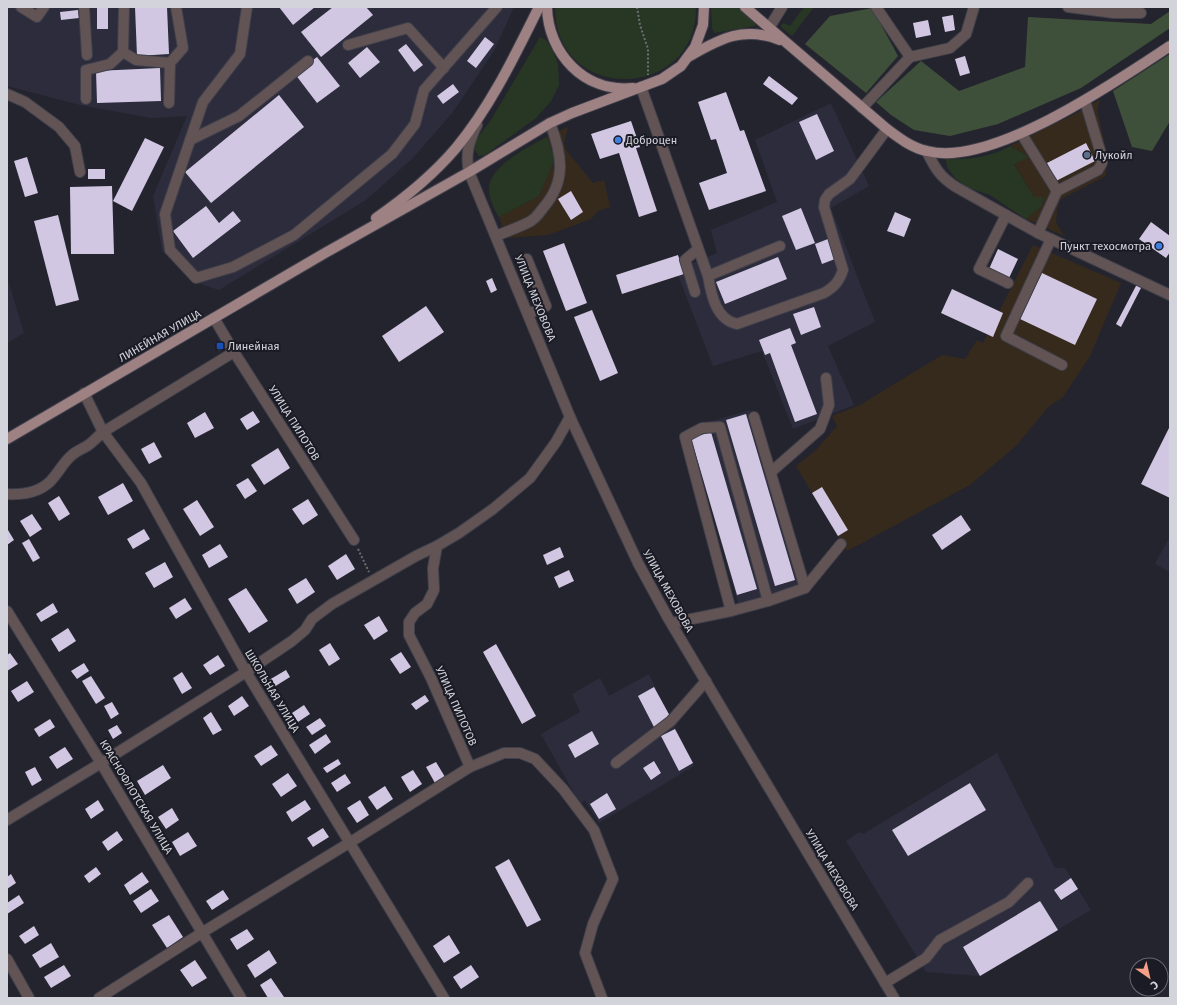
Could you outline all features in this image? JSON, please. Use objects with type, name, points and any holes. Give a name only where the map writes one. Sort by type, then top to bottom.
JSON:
[{"type":"main road","points":[[325,253],[392,207],[426,180],[456,148],[485,107],[514,56],[539,7]]},
{"type":"main road","points":[[547,7],[550,30],[554,43],[569,64],[579,73],[603,85],[616,87],[641,87]]},
{"type":"main road","points":[[325,253],[469,172],[550,123],[572,113],[662,79],[681,66],[688,57],[700,36],[703,25],[704,7]]},
{"type":"main road","points":[[745,7],[898,138],[927,152],[944,153],[978,149],[1022,133],[1085,101],[1170,46]]},
{"type":"main road","points":[[688,57],[723,38],[736,35],[765,35],[786,42]]},
{"type":"main road","name":"ЛИНЕЙНАЯ УЛИЦА","points":[[7,439],[325,253]]},
{"type":"street","points":[[21,7],[37,17],[44,7]]},
{"type":"street","points":[[84,7],[87,54]]},
{"type":"street","points":[[86,100],[86,70],[110,64],[123,52],[124,7]]},
{"type":"street","points":[[169,103],[170,63],[183,48],[176,7]]},
{"type":"street","points":[[248,7],[240,54],[203,102],[165,214],[170,250],[196,278],[233,267],[294,235],[392,154],[415,124],[424,90],[497,7]]},
{"type":"street","points":[[769,28],[782,7]]},
{"type":"street","points":[[876,7],[910,57]]},
{"type":"street","points":[[862,108],[910,57],[950,48],[966,34],[974,7]]},
{"type":"street","points":[[1068,7],[1114,13],[1141,13]]},
{"type":"street","points":[[348,45],[408,28],[444,68]]},
{"type":"street","points":[[123,52],[136,60],[170,63]]},
{"type":"street","points":[[190,140],[239,116],[308,61]]},
{"type":"street","points":[[641,87],[708,276],[711,292],[717,307],[724,318],[737,324],[824,293],[834,287],[840,279],[843,270],[824,207],[825,200],[829,194],[850,179],[887,129]]},
{"type":"street","points":[[7,94],[25,102],[60,127],[75,146],[80,172]]},
{"type":"street","points":[[1038,233],[1057,191],[1098,170],[1102,163],[1101,154],[1085,101]]},
{"type":"street","name":"УЛИЦА МЕХОВОВА","points":[[485,107],[470,140],[467,151],[469,172],[570,417],[638,563],[706,681],[894,998]]},
{"type":"street","points":[[496,236],[532,220],[548,202],[560,180],[561,161],[557,142],[550,123]]},
{"type":"street","points":[[1022,133],[1057,191]]},
{"type":"street","points":[[927,152],[936,171],[946,181],[1038,233],[1170,295]]},
{"type":"street","points":[[1006,215],[978,269],[1008,283]]},
{"type":"street","points":[[1051,239],[1006,336],[1062,365]]},
{"type":"street","points":[[708,276],[780,246]]},
{"type":"street","points":[[695,292],[685,260],[698,249]]},
{"type":"street","points":[[527,259],[546,306],[528,314]]},
{"type":"street","name":"УЛИЦА ПИЛОТОВ","points":[[214,318],[234,352],[354,540]]},
{"type":"street","points":[[7,494],[20,495],[42,488],[53,480],[66,461],[74,453],[88,445],[103,432],[234,352]]},
{"type":"street","points":[[771,472],[820,429],[829,405],[826,378]]},
{"type":"street","name":"ШКОЛЬНАЯ УЛИЦА","points":[[84,393],[103,432],[141,483],[246,672],[444,998]]},
{"type":"street","points":[[7,820],[102,763],[246,672],[292,641],[305,630],[312,619],[332,604],[373,580],[459,534],[493,509],[530,478],[556,442],[570,417]]},
{"type":"street","points":[[754,417],[805,588]]},
{"type":"street","points":[[731,611],[685,437],[702,428],[720,427],[768,601]]},
{"type":"street","points":[[672,623],[731,611],[768,601],[805,588],[841,544]]},
{"type":"street","name":"УЛИЦА ПИЛОТОВ","points":[[438,546],[433,568],[434,590],[427,604],[415,613],[409,622],[409,635],[431,678],[470,767]]},
{"type":"street","name":"КРАСНОФЛОТСКАЯ УЛИЦА","points":[[7,611],[102,763],[241,998]]},
{"type":"street","points":[[616,763],[671,721],[706,681]]},
{"type":"street","points":[[99,998],[470,767],[504,753],[520,753],[535,759],[563,789],[594,830],[613,879],[593,924],[585,953],[602,998]]},
{"type":"street","points":[[885,983],[926,958],[940,940],[1009,902],[1028,883]]},
{"type":"street","points":[[7,959],[30,998]]},
{"type":"path","points":[[637,7],[640,25],[648,49],[648,79],[641,87]]},
{"type":"path","points":[[354,540],[373,580]]},
{"type":"shaded area","points":[[7,7],[514,7],[494,51],[453,112],[412,159],[366,200],[219,290],[191,281],[162,251],[153,196],[187,116],[151,118],[80,105],[7,86]]},
{"type":"shaded area","points":[[1101,99],[1097,109],[1107,154],[1106,176],[1061,199],[1057,209],[1056,222],[1064,236],[1026,219],[1042,206],[1043,197],[1034,197],[1014,163],[1029,157],[1010,146],[1073,115]]},
{"type":"shaded area","points":[[831,103],[869,186],[831,208],[875,322],[828,346],[854,405],[793,429],[762,351],[713,366],[676,270],[717,253],[711,230],[777,202],[755,140]]},
{"type":"shaded area","points":[[568,127],[564,143],[566,150],[593,183],[604,180],[610,207],[598,211],[591,219],[548,235],[507,238],[499,217],[539,196],[553,163],[553,154],[547,137]]},
{"type":"shaded area","points":[[1033,245],[1121,283],[1090,356],[1063,397],[1048,407],[1017,445],[970,485],[847,551],[796,466],[816,450],[837,426],[832,416],[860,405],[942,355],[965,359],[977,340],[983,343]]},
{"type":"shaded area","points":[[7,277],[24,333],[7,343]]},
{"type":"shaded area","points":[[750,410],[771,472],[800,585],[738,603],[688,428]]},
{"type":"shaded area","points":[[1170,536],[1170,572],[1155,564]]},
{"type":"shaded area","points":[[649,674],[694,766],[599,823],[585,800],[580,804],[541,734],[580,712],[572,694],[600,678],[609,696]]},
{"type":"shaded area","points":[[997,753],[1055,868],[1065,868],[1091,910],[980,976],[926,972],[846,841],[859,832],[863,834]]},
{"type":"green space","points":[[555,7],[696,7],[691,38],[675,60],[652,74],[626,79],[600,75],[577,62],[561,39]]},
{"type":"green space","points":[[711,7],[737,7],[756,23],[755,26],[714,33],[712,28]]},
{"type":"green space","points":[[804,7],[814,7],[792,36],[781,27],[781,25],[784,23],[790,26]]},
{"type":"green space","points":[[872,8],[898,56],[866,93],[805,44],[830,16]]},
{"type":"green space","points":[[1170,11],[1170,28],[1081,88],[998,124],[950,136],[914,130],[891,115],[876,102],[921,61],[959,91],[1025,67],[1028,17],[1151,24]]},
{"type":"green space","points":[[540,37],[546,40],[552,49],[558,64],[559,85],[551,101],[536,118],[485,155],[479,156],[474,149],[476,140],[491,120]]},
{"type":"green space","points":[[1170,54],[1170,121],[1152,151],[1132,147],[1113,91]]},
{"type":"green space","points":[[547,137],[553,154],[553,163],[539,196],[499,217],[490,195],[489,188],[491,180],[503,165],[521,151]]},
{"type":"green space","points":[[1010,146],[1029,157],[1014,164],[1034,197],[1043,197],[1042,206],[1026,219],[990,195],[969,188],[956,179],[947,167],[946,159],[979,157],[995,153]]},
{"type":"building","points":[[97,7],[108,7],[108,29],[97,29]]},
{"type":"building","points":[[135,7],[167,7],[169,54],[137,56]]},
{"type":"building","points":[[279,7],[315,7],[293,25]]},
{"type":"building","points":[[333,7],[366,7],[373,15],[321,57],[301,32]]},
{"type":"building","points":[[78,10],[79,18],[61,20],[60,12]]},
{"type":"building","points":[[953,15],[955,30],[945,32],[942,17]]},
{"type":"building","points":[[928,20],[931,35],[916,38],[913,23]]},
{"type":"building","points":[[485,37],[494,44],[476,68],[467,61]]},
{"type":"building","points":[[406,44],[423,65],[414,72],[398,50]]},
{"type":"building","points":[[367,47],[380,62],[360,78],[348,63]]},
{"type":"building","points":[[965,56],[970,73],[960,76],[955,59]]},
{"type":"building","points":[[317,57],[340,86],[317,103],[295,74]]},
{"type":"building","points":[[160,68],[161,101],[97,103],[96,71]]},
{"type":"building","points":[[769,76],[798,98],[792,105],[763,84]]},
{"type":"building","points":[[453,84],[459,92],[443,104],[437,96]]},
{"type":"building","points":[[726,92],[740,131],[744,130],[766,191],[709,210],[699,183],[727,173],[716,139],[711,140],[698,102]]},
{"type":"building","points":[[279,95],[304,127],[211,203],[185,172]]},
{"type":"building","points":[[817,114],[834,151],[816,160],[799,122]]},
{"type":"building","points":[[631,121],[640,147],[636,148],[657,211],[639,217],[619,153],[600,159],[591,134]]},
{"type":"building","points":[[145,138],[164,147],[132,211],[113,201]]},
{"type":"building","points":[[1086,143],[1095,161],[1056,181],[1047,163]]},
{"type":"building","points":[[27,157],[38,193],[25,197],[14,161]]},
{"type":"building","points":[[88,169],[105,169],[105,179],[88,179]]},
{"type":"building","points":[[112,186],[114,254],[71,254],[70,187]]},
{"type":"building","points":[[571,191],[583,212],[571,220],[558,199]]},
{"type":"building","points":[[206,206],[219,223],[233,211],[241,221],[193,258],[173,231]]},
{"type":"building","points":[[801,208],[815,243],[796,250],[782,216]]},
{"type":"building","points":[[895,212],[911,219],[904,237],[887,231]]},
{"type":"building","points":[[58,215],[79,300],[56,306],[34,221]]},
{"type":"building","name":"Пункт техосмотра","points":[[1151,222],[1170,236],[1170,252],[1166,258],[1139,239]]},
{"type":"building","points":[[828,239],[835,259],[822,264],[815,244]]},
{"type":"building","points":[[564,243],[587,303],[566,311],[543,251]]},
{"type":"building","points":[[998,249],[1018,259],[1009,278],[989,269]]},
{"type":"building","points":[[678,255],[684,274],[622,294],[616,275]]},
{"type":"building","points":[[778,257],[787,279],[725,304],[716,282]]},
{"type":"building","points":[[1042,273],[1097,299],[1075,345],[1020,319]]},
{"type":"building","points":[[492,278],[497,290],[491,293],[486,281]]},
{"type":"building","points":[[1137,284],[1142,286],[1121,327],[1116,324]]},
{"type":"building","points":[[952,289],[1003,313],[993,337],[941,313]]},
{"type":"building","points":[[426,306],[444,332],[399,362],[382,336]]},
{"type":"building","points":[[814,307],[821,327],[801,335],[793,314]]},
{"type":"building","points":[[592,310],[618,373],[600,381],[574,317]]},
{"type":"building","points":[[790,328],[796,343],[791,345],[817,414],[795,422],[770,353],[765,355],[759,340]]},
{"type":"building","points":[[224,340],[228,346],[219,351],[216,346]]},
{"type":"building","points":[[253,411],[260,422],[247,430],[240,419]]},
{"type":"building","points":[[205,412],[214,428],[195,438],[187,423]]},
{"type":"building","points":[[746,414],[795,580],[775,586],[726,420]]},
{"type":"building","points":[[1170,426],[1170,498],[1141,484]]},
{"type":"building","points":[[711,432],[757,589],[737,595],[691,438]]},
{"type":"building","points":[[154,442],[162,457],[149,464],[141,449]]},
{"type":"building","points":[[278,448],[290,468],[264,485],[251,465]]},
{"type":"building","points":[[248,478],[257,491],[245,499],[236,485]]},
{"type":"building","points":[[123,483],[133,501],[108,515],[98,497]]},
{"type":"building","points":[[822,487],[848,530],[838,536],[812,493]]},
{"type":"building","points":[[59,496],[70,514],[59,521],[48,503]]},
{"type":"building","points":[[308,499],[318,515],[303,525],[292,509]]},
{"type":"building","points":[[197,500],[214,527],[200,536],[183,509]]},
{"type":"building","points":[[32,514],[42,529],[30,537],[20,521]]},
{"type":"building","points":[[961,515],[971,530],[942,550],[932,535]]},
{"type":"building","points":[[144,529],[150,539],[133,549],[127,539]]},
{"type":"building","points":[[8,530],[14,540],[7,545],[7,531]]},
{"type":"building","points":[[29,539],[40,558],[33,562],[22,543]]},
{"type":"building","points":[[220,544],[228,557],[209,568],[202,555]]},
{"type":"building","points":[[560,547],[564,557],[547,565],[543,555]]},
{"type":"building","points":[[346,554],[355,569],[337,580],[328,566]]},
{"type":"building","points":[[165,562],[173,577],[154,588],[145,573]]},
{"type":"building","points":[[569,570],[574,581],[559,588],[554,577]]},
{"type":"building","points":[[306,578],[315,592],[297,604],[288,589]]},
{"type":"building","points":[[246,588],[268,621],[249,633],[228,599]]},
{"type":"building","points":[[185,598],[192,609],[176,619],[169,608]]},
{"type":"building","points":[[53,603],[58,612],[41,622],[36,614]]},
{"type":"building","points":[[379,616],[388,631],[374,640],[364,625]]},
{"type":"building","points":[[68,628],[76,641],[59,652],[51,639]]},
{"type":"building","points":[[330,643],[340,659],[329,666],[319,650]]},
{"type":"building","points":[[496,644],[536,716],[522,724],[483,652]]},
{"type":"building","points":[[401,652],[411,667],[400,674],[390,659]]},
{"type":"building","points":[[10,653],[18,664],[7,671],[7,655]]},
{"type":"building","points":[[218,655],[225,666],[210,675],[203,665]]},
{"type":"building","points":[[84,663],[89,671],[77,679],[71,671]]},
{"type":"building","points":[[286,670],[290,677],[274,687],[269,680]]},
{"type":"building","points":[[182,672],[192,688],[182,694],[173,678]]},
{"type":"building","points":[[91,676],[105,698],[96,704],[82,681]]},
{"type":"building","points":[[27,681],[34,692],[18,702],[11,691]]},
{"type":"building","points":[[654,687],[671,718],[654,727],[638,696]]},
{"type":"building","points":[[425,695],[429,701],[416,710],[411,704]]},
{"type":"building","points":[[242,696],[249,706],[234,716],[228,706]]},
{"type":"building","points":[[112,702],[119,714],[111,719],[104,706]]},
{"type":"building","points":[[304,705],[310,714],[298,722],[292,713]]},
{"type":"building","points":[[211,712],[222,730],[213,735],[203,718]]},
{"type":"building","points":[[320,718],[326,726],[312,735],[306,727]]},
{"type":"building","points":[[50,719],[55,727],[39,737],[34,729]]},
{"type":"building","points":[[117,725],[122,733],[113,739],[108,730]]},
{"type":"building","points":[[675,729],[693,763],[679,771],[661,736]]},
{"type":"building","points":[[592,731],[599,744],[575,758],[568,745]]},
{"type":"building","points":[[326,734],[331,742],[315,754],[309,745]]},
{"type":"building","points":[[271,745],[278,755],[261,766],[254,756]]},
{"type":"building","points":[[65,747],[73,759],[57,769],[49,757]]},
{"type":"building","points":[[338,759],[341,764],[327,773],[323,768]]},
{"type":"building","points":[[654,761],[661,773],[651,780],[643,768]]},
{"type":"building","points":[[436,762],[445,777],[435,783],[426,767]]},
{"type":"building","points":[[163,765],[171,778],[145,795],[137,781]]},
{"type":"building","points":[[35,767],[42,780],[32,786],[25,772]]},
{"type":"building","points":[[413,770],[422,784],[410,792],[401,777]]},
{"type":"building","points":[[288,773],[297,786],[281,797],[272,784]]},
{"type":"building","points":[[345,774],[351,783],[337,792],[331,783]]},
{"type":"building","points":[[970,783],[986,810],[908,856],[892,830]]},
{"type":"building","points":[[385,786],[393,799],[377,810],[368,797]]},
{"type":"building","points":[[607,793],[616,809],[599,819],[590,804]]},
{"type":"building","points":[[98,800],[104,810],[91,819],[85,809]]},
{"type":"building","points":[[305,800],[311,809],[292,822],[286,812]]},
{"type":"building","points":[[360,800],[369,815],[357,823],[347,808]]},
{"type":"building","points":[[172,808],[179,820],[166,829],[158,817]]},
{"type":"building","points":[[323,828],[329,837],[313,847],[307,838]]},
{"type":"building","points":[[117,831],[123,840],[108,851],[102,842]]},
{"type":"building","points":[[188,832],[197,846],[180,856],[172,842]]},
{"type":"building","points":[[509,859],[541,920],[527,927],[495,867]]},
{"type":"building","points":[[96,867],[101,874],[89,883],[84,876]]},
{"type":"building","points":[[142,872],[149,882],[130,895],[124,885]]},
{"type":"building","points":[[11,874],[16,883],[7,889],[7,877]]},
{"type":"building","points":[[1071,878],[1078,889],[1061,900],[1054,890]]},
{"type":"building","points":[[151,889],[159,901],[141,913],[133,901]]},
{"type":"building","points":[[223,890],[229,899],[212,910],[206,901]]},
{"type":"building","points":[[19,895],[24,903],[7,914],[7,903]]},
{"type":"building","points":[[1040,901],[1058,930],[980,976],[963,947]]},
{"type":"building","points":[[169,915],[183,937],[167,948],[152,925]]},
{"type":"building","points":[[34,926],[39,935],[25,944],[19,936]]},
{"type":"building","points":[[247,929],[254,939],[237,950],[230,939]]},
{"type":"building","points":[[449,935],[460,953],[444,963],[433,946]]},
{"type":"building","points":[[51,943],[59,957],[40,968],[32,955]]},
{"type":"building","points":[[269,950],[277,963],[255,978],[247,965]]},
{"type":"building","points":[[195,960],[207,978],[192,987],[180,970]]},
{"type":"building","points":[[64,965],[71,976],[51,988],[44,977]]},
{"type":"building","points":[[471,965],[479,977],[461,989],[453,977]]},
{"type":"building","points":[[271,978],[284,997],[283,998],[268,998],[260,985]]},
{"type":"place","name":"Доброцен","points":[[618,140]]},
{"type":"place","name":"Лукойл","points":[[1087,155]]},
{"type":"place","name":"Пункт техосмотра","points":[[1159,246]]},
{"type":"place","name":"Линейная","points":[[220,346]]}]
